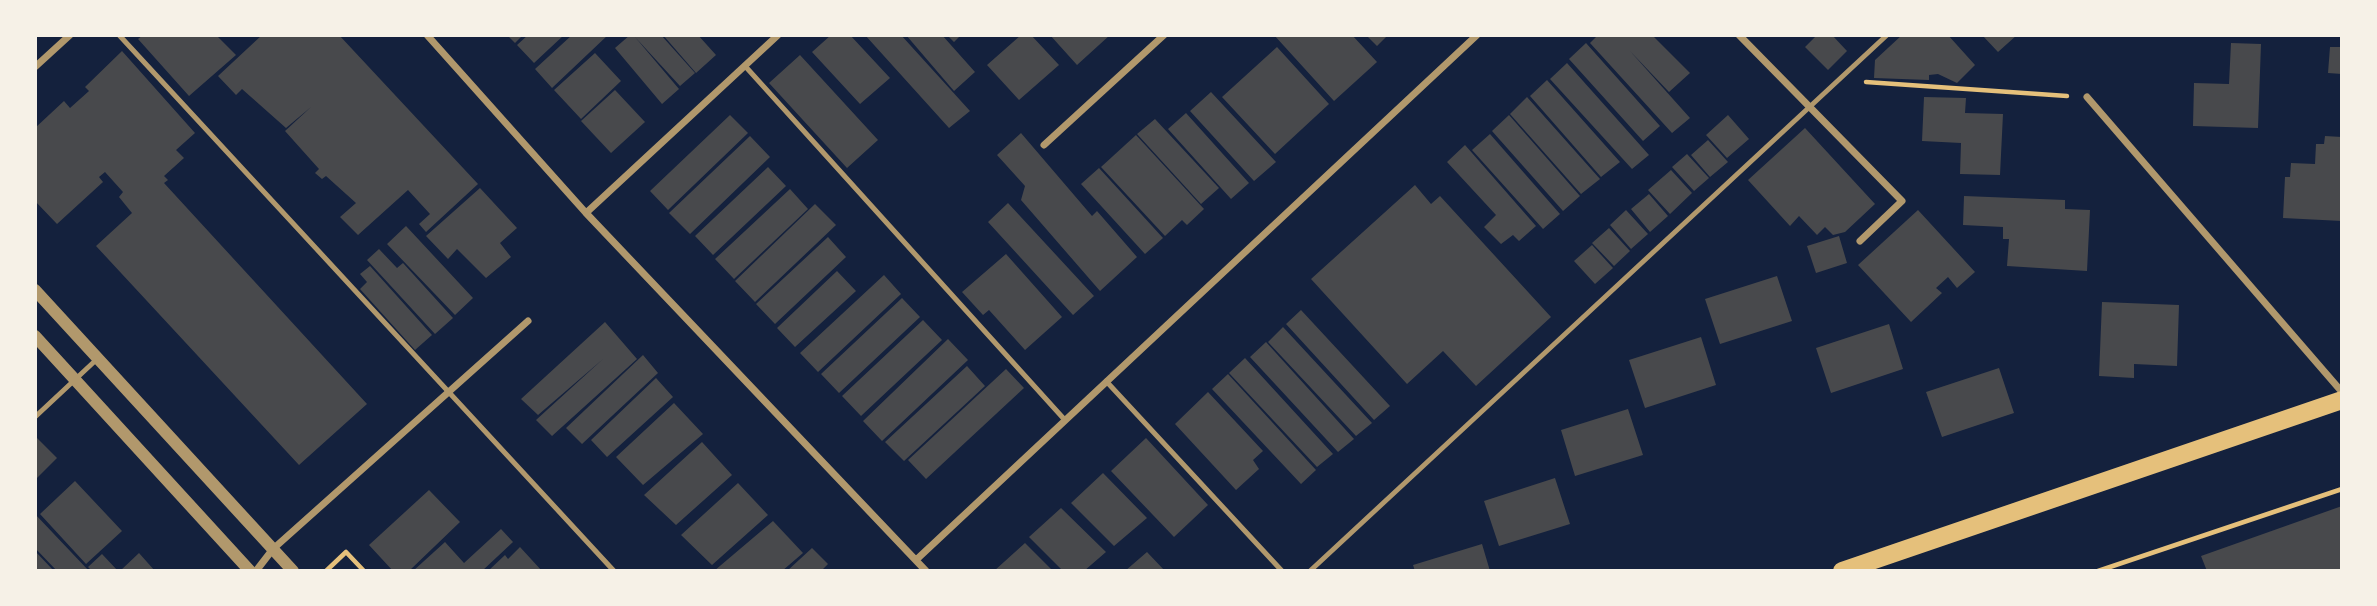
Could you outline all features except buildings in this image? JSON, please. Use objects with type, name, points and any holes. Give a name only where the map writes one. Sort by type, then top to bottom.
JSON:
[{"type":"main road","points":[[1842,571],[2342,400]]},
{"type":"street","points":[[35,67],[70,35]]},
{"type":"street","points":[[427,35],[586,213],[926,571]]},
{"type":"street","points":[[586,213],[778,35]]},
{"type":"street","points":[[1044,145],[1164,35]]},
{"type":"street","points":[[916,561],[1064,419],[1477,35]]},
{"type":"street","points":[[1739,35],[1902,201],[1860,241]]},
{"type":"street","points":[[2087,97],[2342,392]]},
{"type":"street","points":[[35,290],[293,571]]},
{"type":"street","points":[[256,571],[272,549],[528,321]]},
{"type":"street","points":[[35,336],[250,571]]},
{"type":"lane","points":[[119,35],[614,571]]},
{"type":"lane","points":[[1310,571],[1808,105],[1887,35]]},
{"type":"lane","points":[[745,66],[1064,419]]},
{"type":"lane","points":[[35,417],[98,357]]},
{"type":"lane","points":[[1105,381],[1282,571]]},
{"type":"path","points":[[1838,80],[2087,97]]},
{"type":"path","points":[[2098,571],[2342,489]]},
{"type":"path","points":[[326,571],[345,552],[364,571]]}]
